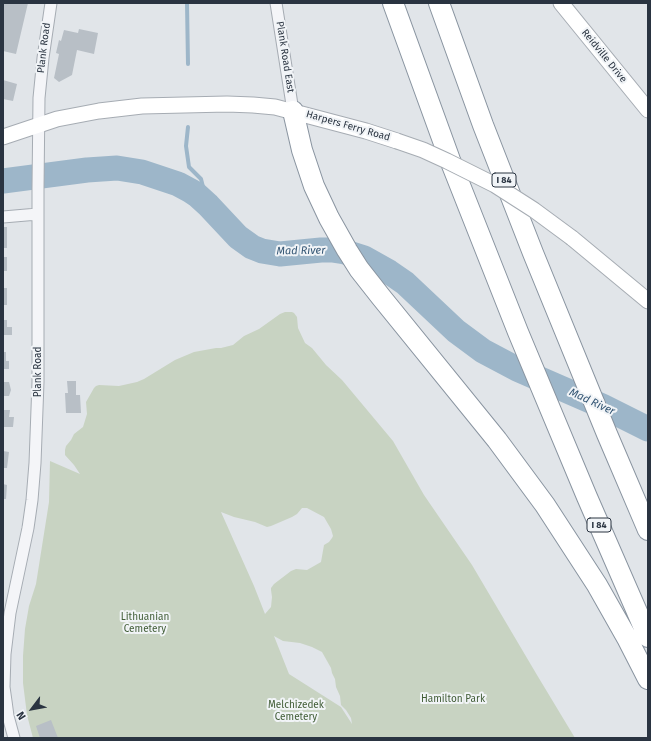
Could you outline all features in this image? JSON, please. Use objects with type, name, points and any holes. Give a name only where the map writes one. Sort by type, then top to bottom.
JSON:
[{"type":"highway","name":"I 84","points":[[393,3],[443,140],[518,332],[648,638]]},
{"type":"highway","name":"I 84","points":[[439,3],[506,185],[648,530]]},
{"type":"highway","points":[[293,111],[308,169],[334,228],[347,250],[359,269],[497,440],[545,505],[576,551],[627,638],[648,679]]},
{"type":"main road","name":"Reidville Drive","points":[[561,3],[648,110]]},
{"type":"main road","name":"Harpers Ferry Road","points":[[3,137],[38,124],[78,114],[142,106],[192,104],[253,105],[275,107],[293,111],[366,130],[397,140],[447,161],[495,185],[534,210],[572,238],[648,301]]},
{"type":"street","name":"Plank Road","points":[[14,738],[8,716],[4,687],[4,659],[10,613],[28,528],[35,463],[38,374],[38,124],[41,75],[51,3]]},
{"type":"street","name":"Plank Road East","points":[[276,3],[293,111]]},
{"type":"street","points":[[3,217],[38,214]]},
{"type":"green space","points":[[285,312],[294,313],[297,317],[298,328],[305,343],[312,348],[326,365],[342,380],[393,441],[424,495],[472,565],[575,738],[33,738],[27,715],[23,683],[23,656],[25,629],[29,606],[36,584],[49,502],[50,461],[80,474],[65,455],[65,450],[74,434],[83,427],[87,414],[86,402],[96,386],[119,386],[137,382],[175,360],[194,352],[233,345],[244,336],[259,329]],"holes":[[[302,508],[307,508],[324,517],[333,536],[329,542],[324,545],[321,562],[307,570],[296,569],[291,571],[274,584],[271,588],[271,607],[265,614],[221,512],[267,527],[292,517]],[[274,636],[283,641],[300,643],[322,652],[335,679],[341,705],[351,718],[352,724],[341,707],[289,674]]]},
{"type":"building","points":[[3,3],[28,3],[16,54],[3,51]]},
{"type":"building","points":[[79,29],[98,33],[94,54],[77,50],[72,75],[59,82],[54,78],[59,54],[56,53],[59,40],[61,41],[64,30],[78,33]]},
{"type":"building","points":[[3,80],[17,84],[13,101],[3,99]]},
{"type":"building","points":[[3,227],[7,227],[7,248],[3,248]]},
{"type":"building","points":[[3,257],[7,257],[7,271],[3,271]]},
{"type":"building","points":[[3,288],[7,288],[7,305],[3,305]]},
{"type":"building","points":[[3,320],[7,320],[7,327],[12,327],[12,335],[3,335]]},
{"type":"building","points":[[3,352],[6,352],[6,361],[9,361],[9,369],[3,369]]},
{"type":"building","points":[[67,381],[76,381],[76,395],[80,395],[81,413],[66,413],[65,393],[68,393]]},
{"type":"building","points":[[3,382],[9,382],[11,390],[9,396],[3,396]]},
{"type":"building","points":[[3,410],[10,410],[9,417],[14,417],[13,427],[3,427]]},
{"type":"building","points":[[3,451],[9,452],[7,468],[3,468]]},
{"type":"building","points":[[3,484],[7,485],[6,499],[3,499]]},
{"type":"building","points":[[51,720],[58,738],[40,738],[36,726]]},
{"type":"waterway","points":[[187,3],[188,64]]},
{"type":"waterway","points":[[188,127],[186,146],[189,167],[201,179],[205,195],[203,201]]},
{"type":"waterway","name":"Mad River","points":[[3,181],[87,170],[117,168],[142,172],[178,184],[197,195],[238,237],[252,247],[262,251],[280,254],[332,250],[345,252],[364,258],[405,283],[456,331],[483,351],[517,369],[602,406],[648,429]]},
{"type":"park label","name":"Lithuanian Cemetery","points":[[145,622]]},
{"type":"park label","name":"Hamilton Park","points":[[453,699]]},
{"type":"park label","name":"Melchizedek Cemetery","points":[[296,710]]}]
